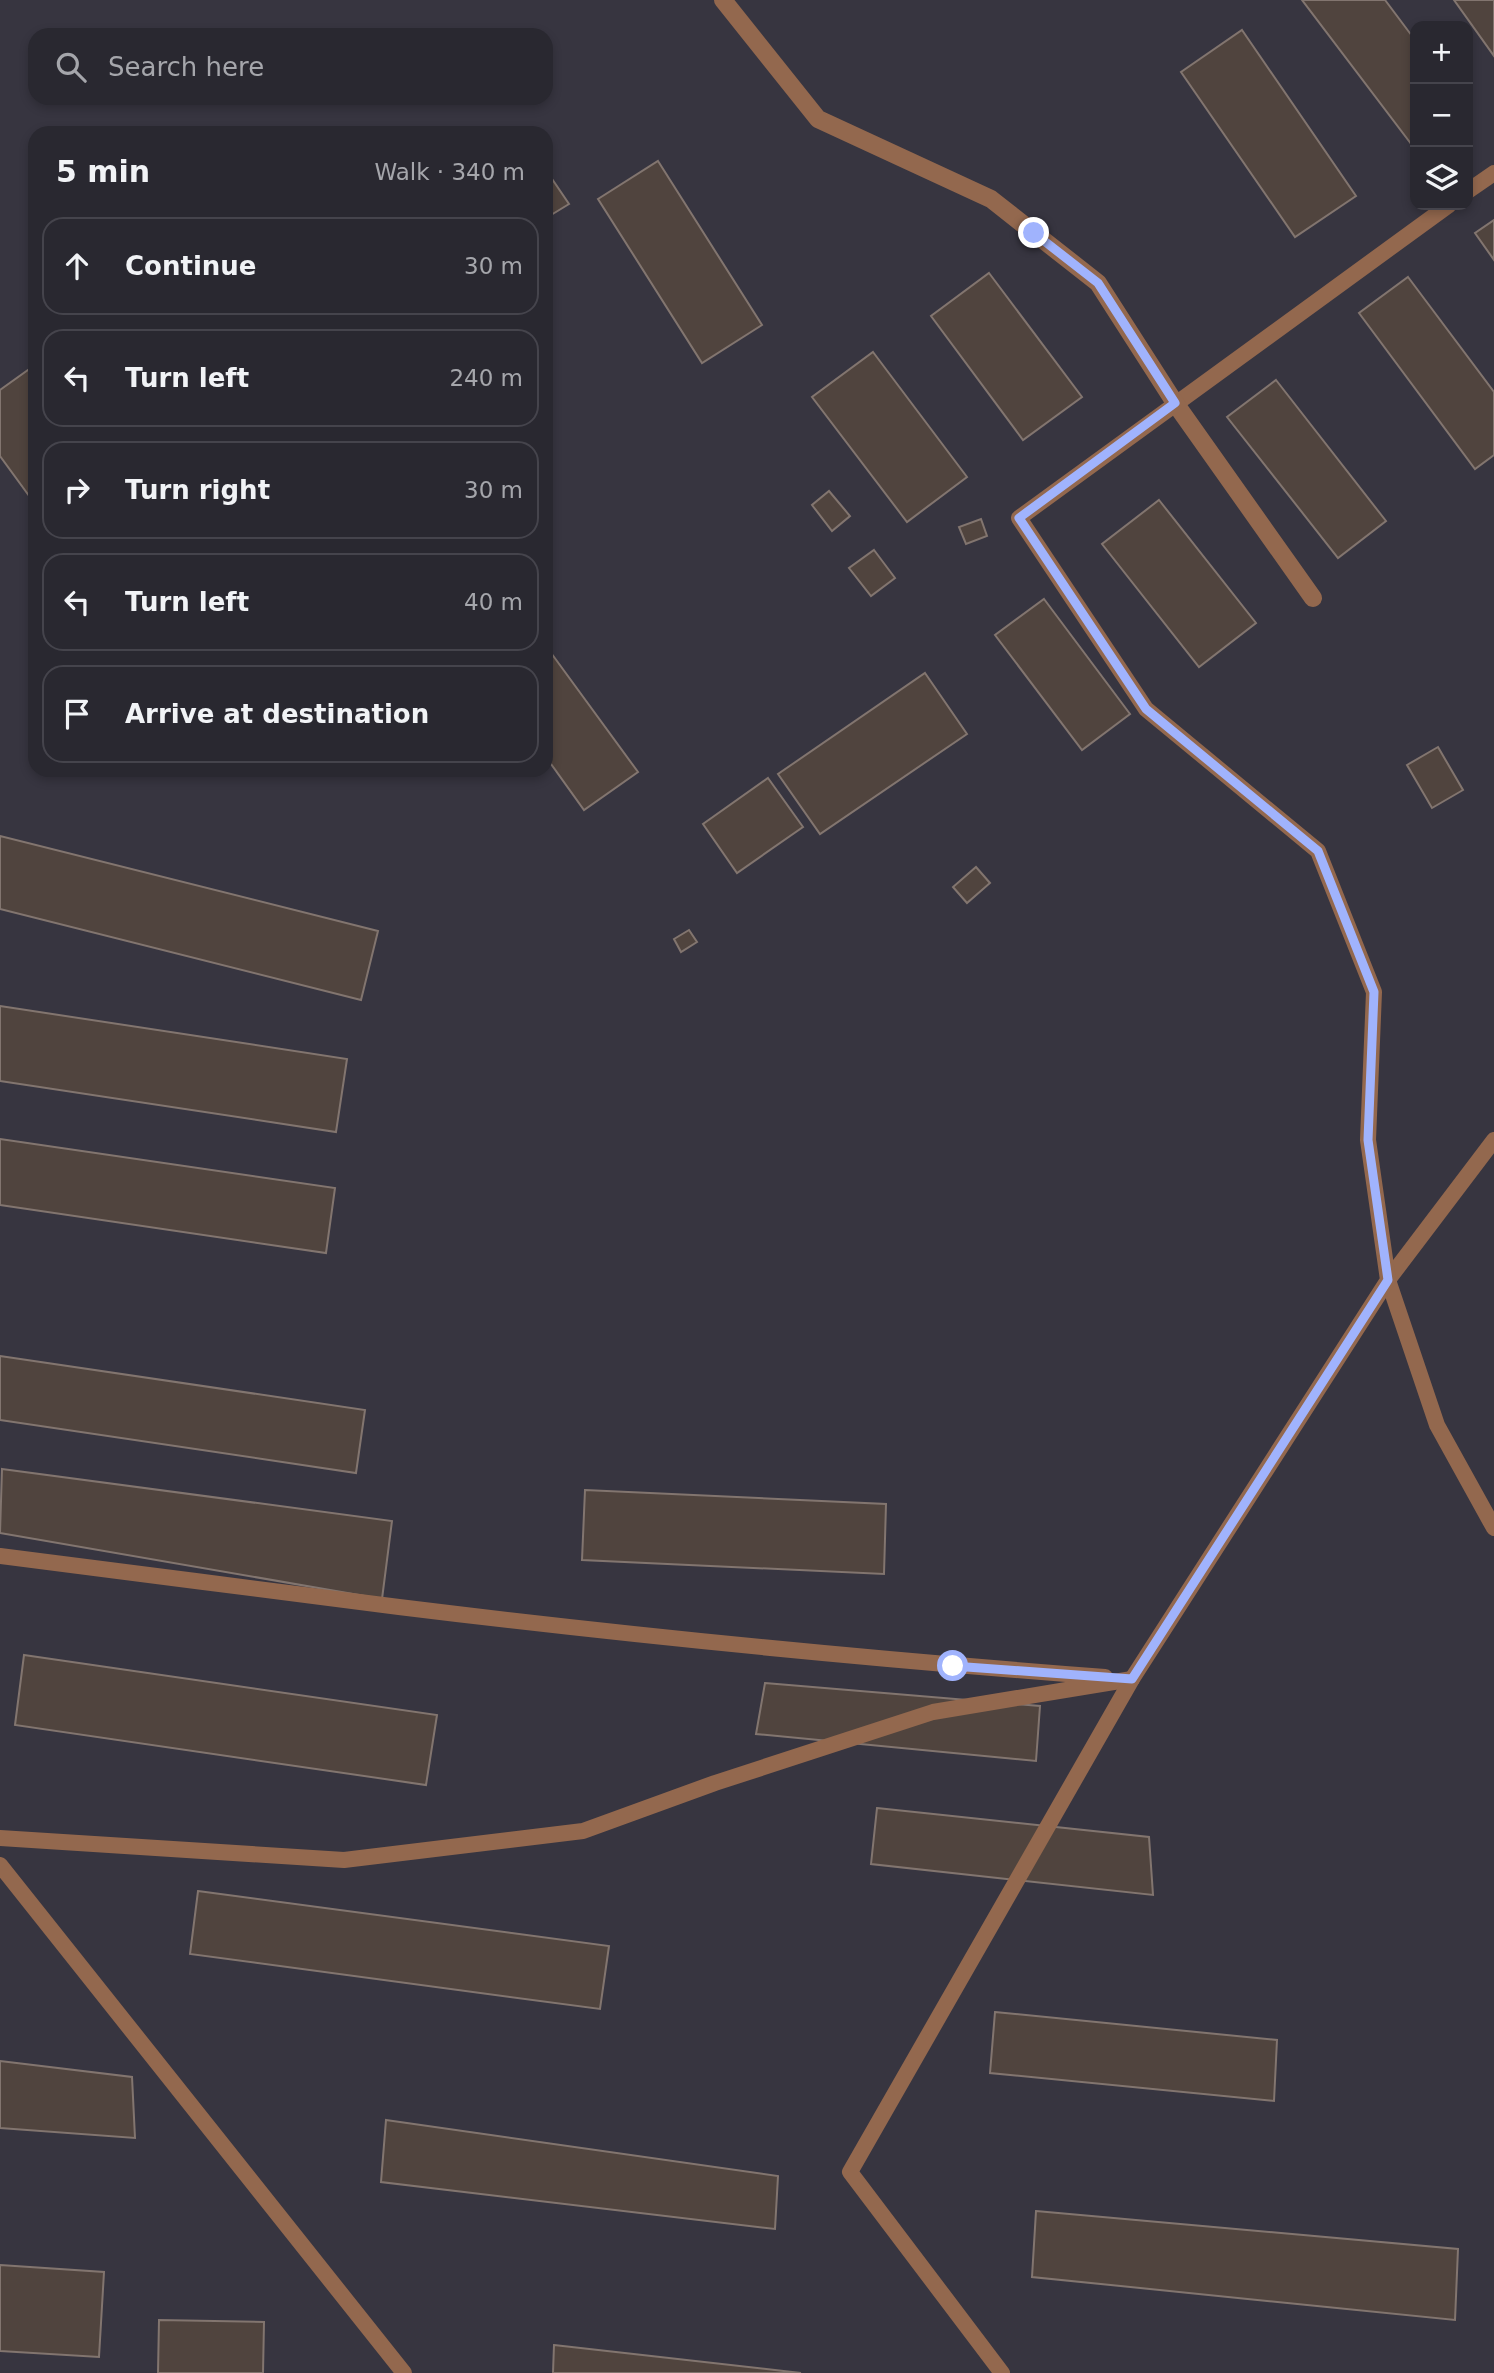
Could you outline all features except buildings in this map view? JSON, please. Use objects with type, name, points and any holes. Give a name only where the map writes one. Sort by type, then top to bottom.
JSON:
[{"type":"street","points":[[723,0],[818,120],[990,199],[1098,283],[1175,403],[1313,598]]},
{"type":"lane","points":[[1473,188],[1494,173]]},
{"type":"lane","points":[[1442,210],[1019,518],[1146,709],[1318,851],[1374,992],[1368,1140],[1388,1280],[1437,1425],[1494,1528]]},
{"type":"lane","points":[[1002,2373],[850,2172],[1132,1679],[1388,1280],[1494,1140]]},
{"type":"lane","points":[[0,1556],[399,1607],[877,1660],[1132,1679]]},
{"type":"lane","points":[[0,1839],[344,1860],[583,1831],[715,1783],[933,1712],[1132,1679]]},
{"type":"lane","points":[[0,1865],[404,2373]]},
{"type":"route","points":[[953,1666],[1132,1679],[1388,1280],[1368,1140],[1374,992],[1318,851],[1146,709],[1019,518],[1175,403],[1098,283],[1034,233]]}]
